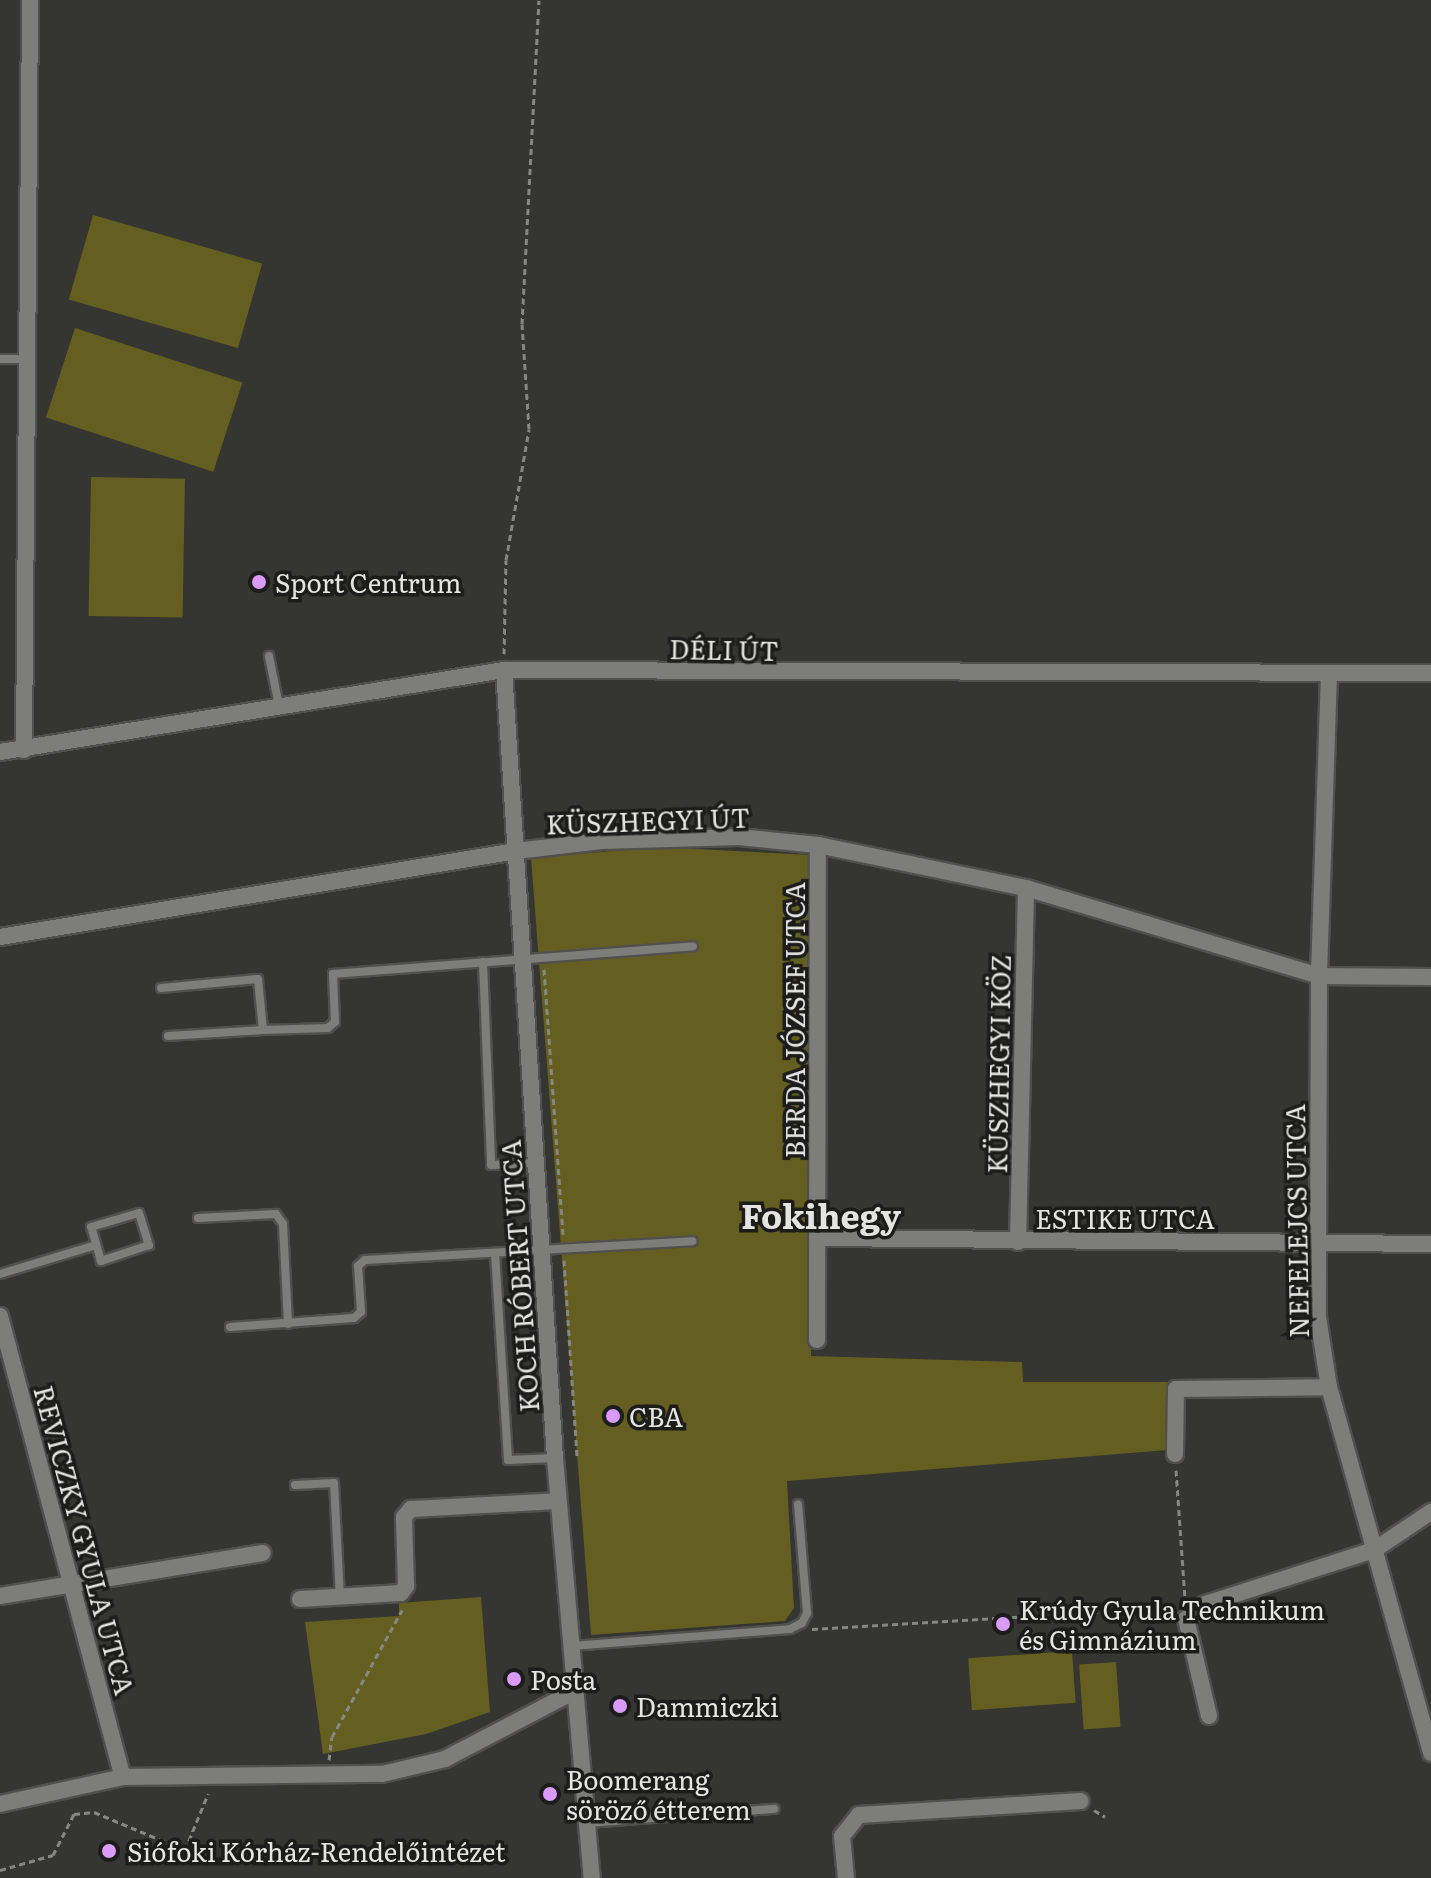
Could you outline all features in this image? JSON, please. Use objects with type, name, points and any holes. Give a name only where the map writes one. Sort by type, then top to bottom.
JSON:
[{"type":"street","points":[[24,750],[30,0]]},
{"type":"street","name":"DÉLI ÚT","points":[[0,752],[504,670],[1431,673]]},
{"type":"street","name":"KOCH RÓBERT UTCA","points":[[504,670],[558,1501],[592,1878]]},
{"type":"street","name":"NEFELEJCS UTCA","points":[[1329,673],[1319,976],[1318,1317],[1329,1387],[1431,1753]]},
{"type":"street","name":"KÜSZHEGYI ÚT","points":[[0,937],[516,851],[664,838],[818,845],[1026,888],[1319,976],[1431,977]]},
{"type":"street","name":"BERDA JÓZSEF UTCA","points":[[817,1340],[818,845]]},
{"type":"street","name":"KÜSZHEGYI KÖZ","points":[[1018,1242],[1026,888]]},
{"type":"street","name":"ESTIKE UTCA","points":[[819,1238],[1431,1244]]},
{"type":"street","name":"REVICZKY GYULA UTCA","points":[[0,1316],[123,1777]]},
{"type":"street","points":[[1175,1454],[1176,1389],[1329,1387]]},
{"type":"street","points":[[300,1599],[401,1593],[406,1586],[404,1517],[411,1509],[558,1501]]},
{"type":"street","points":[[1209,1716],[1186,1619],[1205,1604],[1374,1550],[1431,1512]]},
{"type":"street","points":[[0,1596],[262,1553]]},
{"type":"street","points":[[0,1804],[123,1777],[382,1774],[445,1759],[575,1691]]},
{"type":"street","points":[[846,1878],[842,1836],[848,1822],[859,1815],[1081,1801]]},
{"type":"lane","points":[[0,359],[27,359]]},
{"type":"lane","points":[[269,656],[279,708]]},
{"type":"lane","points":[[168,1036],[328,1028],[335,1022],[333,974],[693,946]]},
{"type":"lane","points":[[483,962],[491,1165],[534,1163]]},
{"type":"lane","points":[[161,988],[258,979],[263,1030]]},
{"type":"lane","points":[[139,1213],[149,1245],[101,1261],[96,1245],[91,1227],[139,1213]]},
{"type":"lane","points":[[198,1218],[276,1214],[283,1224],[288,1324]]},
{"type":"lane","points":[[230,1327],[354,1318],[361,1312],[358,1266],[365,1260],[692,1241]]},
{"type":"lane","points":[[0,1274],[96,1245]]},
{"type":"lane","points":[[495,1253],[508,1460],[555,1458]]},
{"type":"lane","points":[[295,1485],[334,1483],[340,1596]]},
{"type":"lane","points":[[571,1646],[790,1629],[802,1623],[807,1613],[798,1504]]},
{"type":"lane","points":[[587,1823],[774,1809]]},
{"type":"path","points":[[504,670],[506,560],[529,429],[522,324],[539,0]]},
{"type":"path","points":[[543,958],[577,1456]]},
{"type":"path","points":[[1175,1454],[1186,1619]]},
{"type":"path","points":[[327,1776],[332,1737],[402,1614],[401,1593]]},
{"type":"path","points":[[802,1623],[816,1631],[1134,1610]]},
{"type":"path","points":[[0,1870],[53,1855],[74,1814],[94,1812],[185,1850],[215,1777]]},
{"type":"shaded area","points":[[93,215],[262,264],[238,348],[69,300]]},
{"type":"shaded area","points":[[75,328],[242,382],[213,472],[46,417]]},
{"type":"shaded area","points":[[91,477],[185,479],[183,618],[89,616]]},
{"type":"shaded area","points":[[659,847],[812,855],[811,1356],[1022,1362],[1023,1382],[1170,1382],[1167,1450],[787,1481],[794,1608],[785,1621],[591,1635],[531,858]]},
{"type":"shaded area","points":[[481,1597],[490,1712],[426,1734],[323,1754],[305,1622],[399,1616],[399,1603]]},
{"type":"shaded area","points":[[1072,1651],[1076,1703],[972,1710],[968,1658]]},
{"type":"shaded area","points":[[1116,1662],[1121,1727],[1084,1729],[1079,1665]]},
{"type":"place","name":"Sport Centrum","points":[[259,582]]},
{"type":"place","name":"CBA","points":[[613,1416]]},
{"type":"place","name":"Krúdy Gyula Technikum és Gimnázium","points":[[1003,1624]]},
{"type":"place","name":"Posta","points":[[514,1679]]},
{"type":"place","name":"Dammiczki","points":[[620,1706]]},
{"type":"place","name":"Boomerang söröző étterem","points":[[550,1794]]},
{"type":"place","name":"Siófoki Kórház-Rendelőintézet","points":[[109,1851]]},
{"type":"district","name":"Fokihegy","points":[[821,1215]]}]
